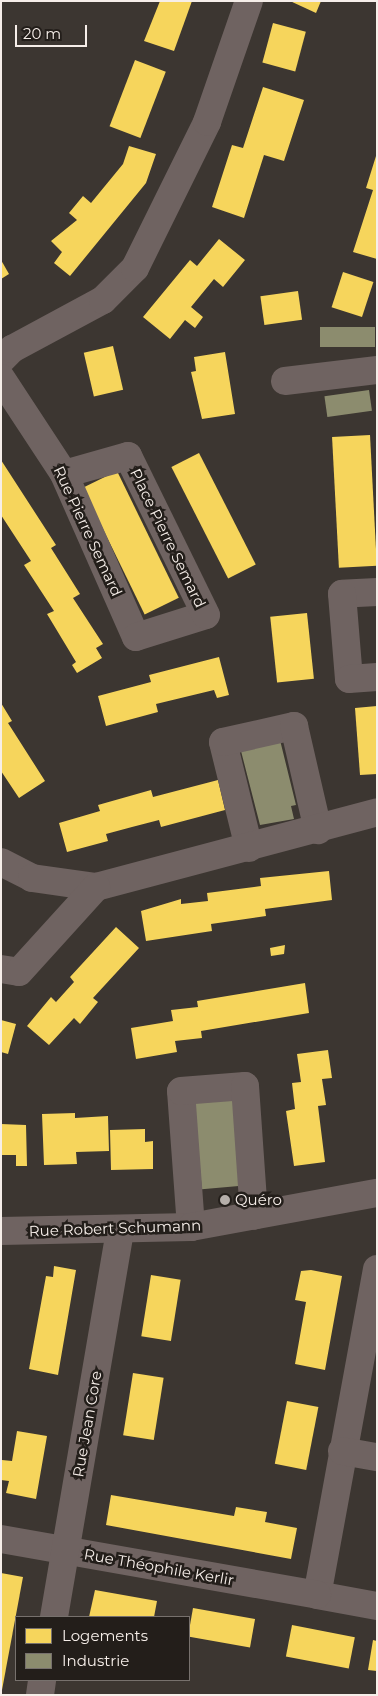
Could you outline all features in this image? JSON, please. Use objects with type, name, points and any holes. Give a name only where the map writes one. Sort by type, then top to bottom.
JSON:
[{"type":"street","points":[[1,360],[12,349],[103,300],[135,268],[207,122],[249,1]]},
{"type":"street","points":[[285,381],[377,370]]},
{"type":"street","name":"Rue Pierre Semard","points":[[1,378],[64,474],[136,636]]},
{"type":"street","name":"Place Pierre Semard","points":[[64,474],[128,456],[206,615],[136,636]]},
{"type":"street","points":[[377,592],[342,594],[349,679],[377,677]]},
{"type":"street","points":[[249,848],[223,742],[294,726],[318,830]]},
{"type":"street","points":[[1,862],[32,878],[96,887],[318,830],[377,812]]},
{"type":"street","points":[[1,969],[19,972],[96,887]]},
{"type":"street","points":[[191,1227],[182,1091],[245,1086],[254,1216]]},
{"type":"street","name":"Rue Robert Schumann","points":[[1,1232],[191,1227],[377,1193]]},
{"type":"street","name":"Rue Jean Core","points":[[54,1616],[120,1230]]},
{"type":"street","points":[[317,1595],[377,1269]]},
{"type":"street","points":[[342,1451],[377,1457]]},
{"type":"street","name":"Rue Théophile Kerlir","points":[[1,1539],[377,1606]]},
{"type":"street","points":[[40,1695],[42,1681]]},
{"type":"building: Logements","points":[[160,1],[192,1],[174,51],[144,41]]},
{"type":"building: Logements","points":[[290,1],[321,1],[316,13]]},
{"type":"building: Logements","points":[[273,23],[306,32],[295,71],[262,63]]},
{"type":"building: Logements","points":[[135,60],[166,72],[140,138],[110,126]]},
{"type":"building: Logements","points":[[263,87],[304,100],[284,161],[264,155],[244,218],[212,207],[232,145],[243,148]]},
{"type":"building: Logements","points":[[129,146],[156,154],[146,183],[70,276],[54,263],[62,252],[51,241],[77,220],[69,213],[83,196],[91,203],[123,164]]},
{"type":"building: Logements","points":[[376,156],[377,259],[353,252],[373,190],[366,188]]},
{"type":"building: Logements","points":[[219,239],[245,260],[223,287],[214,279],[191,307],[203,317],[195,328],[185,320],[170,339],[143,317],[190,260],[197,266]]},
{"type":"building: Logements","points":[[1,260],[9,274],[1,279]]},
{"type":"building: Logements","points":[[343,272],[373,282],[362,317],[332,307]]},
{"type":"building: Logements","points":[[298,291],[302,320],[264,325],[260,296]]},
{"type":"building: Logements","points":[[113,346],[123,390],[94,397],[84,353]]},
{"type":"building: Logements","points":[[225,352],[235,414],[202,419],[191,372],[196,371],[194,357]]},
{"type":"building: Logements","points":[[370,435],[377,566],[339,568],[332,437]]},
{"type":"building: Logements","points":[[199,453],[256,564],[228,578],[171,467]]},
{"type":"building: Logements","points":[[1,460],[56,545],[51,548],[80,594],[73,598],[103,644],[96,648],[102,658],[77,673],[72,665],[76,662],[47,614],[54,611],[24,565],[31,561],[1,515]]},
{"type":"building: Logements","points":[[117,471],[179,598],[145,614],[83,488]]},
{"type":"building: Logements","points":[[307,613],[314,679],[277,683],[270,617]]},
{"type":"building: Logements","points":[[219,657],[229,695],[217,698],[214,690],[156,704],[158,712],[106,726],[98,696],[151,682],[149,675]]},
{"type":"building: Logements","points":[[1,703],[12,721],[8,723],[45,781],[19,798],[1,771]]},
{"type":"building: Logements","points":[[377,706],[377,774],[360,775],[355,708]]},
{"type":"building: Logements","points":[[218,780],[225,810],[161,827],[159,820],[132,827],[106,834],[108,841],[67,852],[59,823],[100,811],[98,805],[151,790],[153,797]]},
{"type":"building: Logements","points":[[329,871],[332,900],[265,909],[266,916],[211,924],[212,931],[146,941],[141,911],[181,899],[181,904],[208,901],[207,893],[261,886],[260,878]]},
{"type":"building: Logements","points":[[116,927],[139,948],[93,998],[98,1002],[80,1024],[74,1018],[49,1045],[27,1026],[51,997],[56,1002],[74,982],[70,977]]},
{"type":"building: Logements","points":[[285,945],[284,954],[271,956],[270,948]]},
{"type":"building: Logements","points":[[305,983],[309,1013],[201,1031],[202,1038],[175,1041],[177,1052],[136,1059],[131,1028],[173,1021],[171,1010],[198,1007],[197,1001]]},
{"type":"building: Logements","points":[[1,1020],[16,1024],[8,1054],[1,1052]]},
{"type":"building: Logements","points":[[328,1050],[332,1078],[322,1079],[326,1105],[318,1106],[325,1162],[294,1166],[286,1111],[295,1109],[292,1083],[301,1082],[297,1054]]},
{"type":"building: Logements","points":[[75,1113],[75,1118],[108,1116],[109,1151],[76,1152],[77,1164],[44,1165],[42,1114]]},
{"type":"building: Logements","points":[[1,1124],[26,1125],[27,1166],[16,1166],[16,1155],[1,1155]]},
{"type":"building: Logements","points":[[145,1129],[145,1142],[153,1141],[153,1169],[111,1170],[110,1130]]},
{"type":"building: Logements","points":[[54,1266],[76,1270],[58,1375],[29,1369],[46,1276],[53,1277]]},
{"type":"building: Logements","points":[[311,1270],[342,1276],[325,1370],[295,1364],[306,1302],[295,1300],[301,1271]]},
{"type":"building: Logements","points":[[151,1275],[181,1280],[171,1341],[141,1336]]},
{"type":"building: Logements","points":[[133,1373],[164,1378],[154,1440],[123,1435]]},
{"type":"building: Logements","points":[[287,1401],[318,1407],[306,1470],[275,1464]]},
{"type":"building: Logements","points":[[17,1431],[47,1436],[36,1499],[6,1493],[9,1481],[1,1480],[2,1460],[12,1461]]},
{"type":"building: Logements","points":[[111,1495],[234,1516],[236,1507],[267,1512],[265,1522],[297,1528],[291,1559],[106,1525]]},
{"type":"building: Logements","points":[[1,1573],[23,1577],[1,1690]]},
{"type":"building: Logements","points":[[95,1590],[157,1601],[154,1616],[89,1616]]},
{"type":"building: Logements","points":[[193,1608],[255,1619],[250,1647],[190,1637]]},
{"type":"building: Logements","points":[[292,1625],[355,1637],[349,1669],[286,1656]]},
{"type":"building: Logements","points":[[373,1640],[377,1641],[377,1671],[368,1670]]},
{"type":"building: Industrie","points":[[320,327],[375,327],[375,347],[320,347]]},
{"type":"building: Industrie","points":[[369,390],[372,411],[327,417],[324,396]]},
{"type":"building: Industrie","points":[[280,740],[296,805],[291,806],[294,819],[260,825],[241,751]]},
{"type":"building: Industrie","points":[[234,1098],[242,1186],[202,1189],[194,1101]]},
{"type":"place","name":"Quéro","points":[[225,1200]]}]
